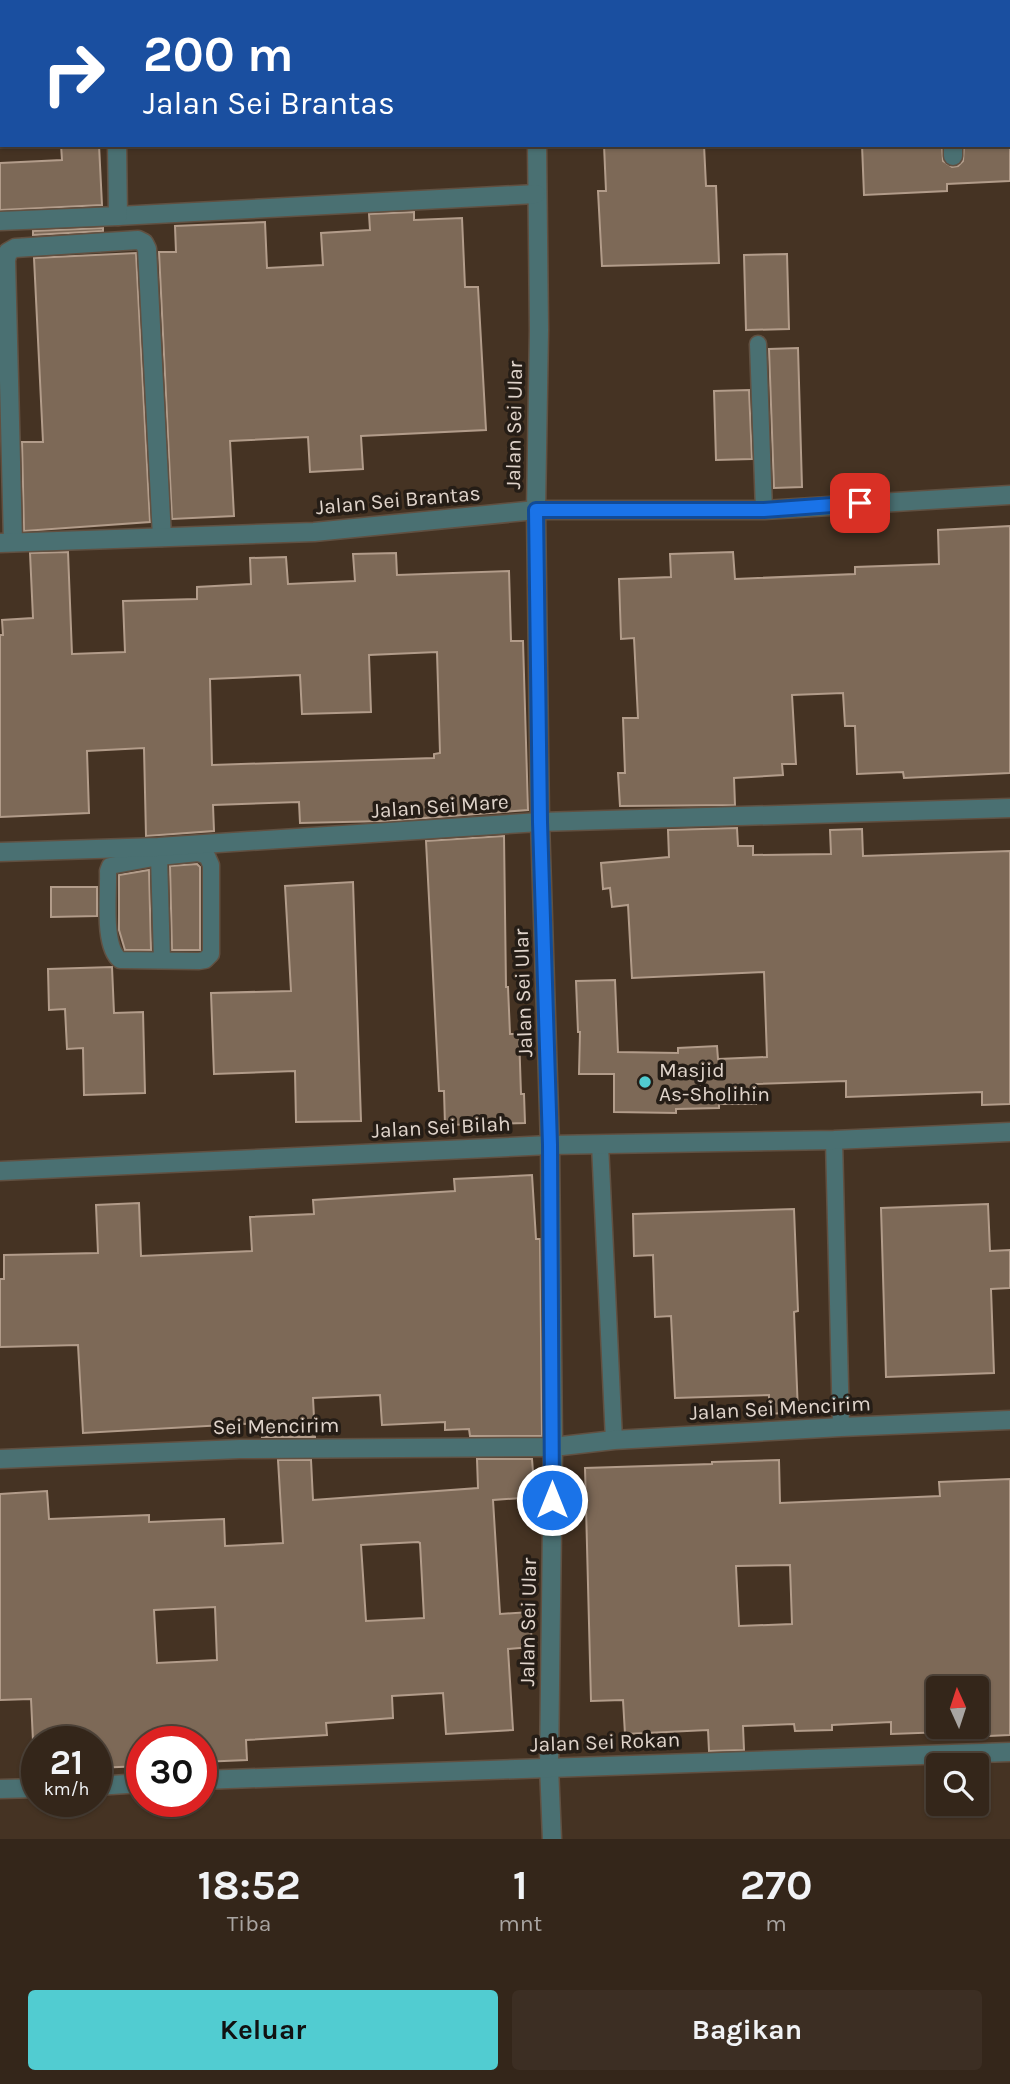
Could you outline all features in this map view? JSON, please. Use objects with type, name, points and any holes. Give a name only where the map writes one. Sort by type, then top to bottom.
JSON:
[{"type":"street","points":[[117,147],[118,216]]},
{"type":"street","name":"Jalan Sei Ular","points":[[537,147],[539,330],[536,510],[540,822],[550,1145],[553,1447],[549,1766],[552,1839]]},
{"type":"street","points":[[0,221],[536,194]]},
{"type":"street","points":[[6,542],[8,252],[15,248],[138,240],[144,243],[147,249],[162,537]]},
{"type":"street","name":"Jalan Sei Brantas","points":[[6,542],[314,532],[536,510],[764,510],[1010,495]]},
{"type":"street","name":"Jalan Sei Mare","points":[[0,852],[158,852],[540,822],[1010,808]]},
{"type":"street","name":"Jalan Sei Bilah","points":[[0,1171],[550,1145],[834,1140],[1010,1132]]},
{"type":"street","name":"Jalan Sei Mencirim","points":[[553,1447],[614,1440],[1010,1420]]},
{"type":"street","name":"Sei Mencirim","points":[[0,1459],[240,1449],[553,1447]]},
{"type":"street","name":"Jalan Sei Rokan","points":[[217,1779],[1010,1752]]},
{"type":"street","points":[[0,1790],[21,1789]]},
{"type":"lane","points":[[758,344],[764,510]]},
{"type":"lane","points":[[158,852],[162,960]]},
{"type":"lane","points":[[158,852],[198,853],[207,856],[211,864],[211,954],[205,960],[120,960],[111,947],[108,927],[108,870],[110,866],[158,852]]},
{"type":"lane","points":[[834,1140],[841,1427]]},
{"type":"lane","points":[[600,1144],[614,1440]]},
{"type":"building","points":[[61,147],[99,147],[102,205],[0,210],[0,163],[62,160]]},
{"type":"building","points":[[604,147],[704,147],[706,186],[716,186],[719,263],[602,266],[598,191],[606,191]]},
{"type":"building","points":[[862,147],[942,147],[943,161],[952,167],[963,161],[964,147],[1010,147],[1010,181],[947,184],[947,191],[864,195]]},
{"type":"building","points":[[414,212],[414,220],[462,218],[465,287],[478,287],[486,430],[361,436],[363,469],[310,472],[308,437],[230,441],[234,516],[172,519],[159,252],[176,252],[175,226],[265,222],[267,268],[323,265],[321,233],[370,230],[369,214]]},
{"type":"building","points":[[103,228],[103,231],[33,235],[33,231]]},
{"type":"building","points":[[136,253],[150,522],[24,531],[22,442],[43,442],[34,258]]},
{"type":"building","points":[[787,254],[789,329],[746,330],[744,255]]},
{"type":"building","points":[[798,348],[802,487],[774,488],[769,349]]},
{"type":"building","points":[[749,390],[752,459],[716,460],[714,391]]},
{"type":"building","points":[[1010,526],[1010,773],[904,778],[903,772],[857,774],[855,726],[845,726],[843,693],[792,695],[796,764],[782,764],[783,775],[734,778],[735,805],[620,806],[618,773],[625,773],[623,718],[638,718],[634,638],[621,639],[619,579],[671,577],[670,554],[733,552],[735,579],[855,574],[855,567],[939,564],[938,530]]},
{"type":"building","points":[[68,552],[72,654],[125,652],[123,601],[197,599],[197,587],[251,584],[250,558],[286,557],[288,584],[355,581],[353,554],[396,553],[397,575],[509,571],[511,641],[523,641],[528,810],[387,821],[300,823],[299,802],[213,805],[214,831],[146,836],[144,748],[87,751],[89,813],[0,817],[0,635],[3,635],[2,620],[33,618],[30,553]],"holes":[[[437,652],[440,753],[434,754],[434,758],[212,765],[210,679],[300,675],[302,714],[371,712],[369,655]]]},
{"type":"building","points":[[737,828],[738,846],[753,846],[753,855],[831,854],[830,830],[862,829],[863,856],[1010,851],[1010,1104],[982,1105],[982,1092],[846,1097],[846,1081],[756,1084],[756,1104],[719,1104],[719,1108],[676,1109],[676,1113],[614,1112],[614,1074],[579,1074],[580,1032],[576,981],[615,980],[618,1052],[678,1053],[678,1048],[717,1046],[718,1059],[767,1057],[764,972],[632,978],[628,905],[612,907],[610,888],[603,889],[601,863],[669,857],[668,830]]},
{"type":"building","points":[[504,836],[506,987],[510,1034],[519,1034],[525,1123],[445,1125],[444,1091],[439,1091],[426,841]]},
{"type":"building","points":[[197,864],[200,867],[200,950],[172,950],[170,866]]},
{"type":"building","points":[[149,870],[151,950],[125,950],[119,930],[119,875]]},
{"type":"building","points":[[353,882],[361,1121],[296,1122],[295,1071],[214,1074],[211,993],[291,991],[285,886]]},
{"type":"building","points":[[51,887],[97,887],[97,916],[51,917]]},
{"type":"building","points":[[112,967],[114,1013],[143,1012],[145,1093],[84,1095],[83,1048],[67,1049],[65,1009],[49,1010],[48,969]]},
{"type":"building","points":[[532,1175],[536,1239],[540,1239],[542,1436],[470,1436],[469,1429],[445,1430],[445,1422],[382,1425],[380,1395],[313,1398],[315,1437],[262,1437],[261,1423],[83,1433],[78,1345],[0,1347],[0,1279],[4,1279],[4,1255],[98,1253],[96,1205],[139,1203],[141,1256],[252,1251],[250,1217],[314,1214],[313,1200],[455,1191],[454,1179]]},
{"type":"building","points":[[988,1204],[990,1251],[1010,1250],[1010,1288],[991,1289],[994,1373],[886,1377],[881,1208]]},
{"type":"building","points":[[794,1209],[798,1412],[769,1414],[769,1395],[675,1398],[671,1316],[655,1317],[653,1255],[634,1256],[633,1214]]},
{"type":"building","points":[[477,1459],[532,1459],[535,1497],[493,1500],[500,1614],[530,1612],[532,1647],[508,1649],[513,1730],[446,1734],[443,1693],[392,1696],[393,1718],[326,1723],[327,1735],[246,1740],[247,1760],[217,1761],[217,1726],[126,1726],[126,1767],[112,1767],[112,1726],[32,1726],[31,1699],[0,1700],[0,1494],[47,1491],[49,1519],[149,1515],[149,1522],[224,1519],[225,1546],[283,1543],[278,1460],[311,1460],[313,1500],[478,1488]],"holes":[[[420,1543],[424,1618],[366,1621],[361,1545]],[[215,1607],[217,1660],[157,1663],[154,1610]]]},
{"type":"building","points":[[779,1460],[780,1503],[940,1496],[939,1482],[1010,1479],[1010,1735],[989,1736],[989,1676],[926,1676],[926,1733],[891,1734],[891,1722],[832,1725],[832,1730],[795,1731],[794,1724],[743,1726],[744,1750],[709,1751],[708,1730],[625,1734],[623,1700],[591,1701],[585,1468]],"holes":[[[790,1565],[792,1624],[739,1626],[736,1566]]]},
{"type":"place","name":"Masjid As-Sholihin","points":[[645,1082]]},
{"type":"route","points":[[552,1500],[550,1145],[540,822],[536,510],[764,510],[860,503]]}]
